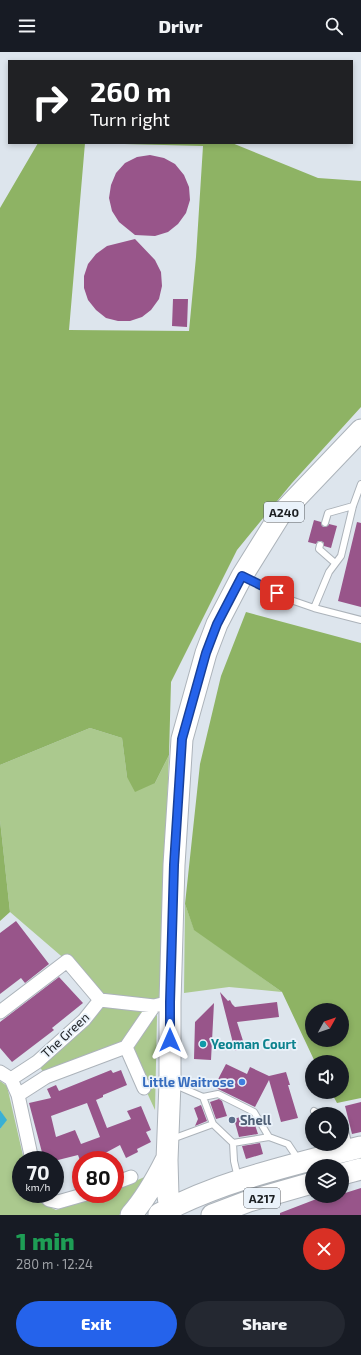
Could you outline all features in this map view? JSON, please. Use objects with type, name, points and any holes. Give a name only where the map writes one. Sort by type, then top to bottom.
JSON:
[{"type":"highway","name":"A240","points":[[167,1213],[167,1150],[170,1083],[162,1004],[174,865],[182,739],[206,653],[217,624],[242,576],[280,515],[361,430]]},
{"type":"highway","name":"A217","points":[[167,1213],[206,1191],[239,1180],[355,1149]]},
{"type":"highway","points":[[167,1150],[173,1175],[182,1185],[206,1191]]},
{"type":"highway","points":[[131,1215],[144,1199],[156,1180],[167,1150]]},
{"type":"highway","points":[[349,1172],[361,1169]]},
{"type":"highway","name":"A217","points":[[212,1215],[250,1201],[305,1185]]},
{"type":"street","name":"The Green","points":[[0,1012],[66,961],[100,1000],[84,1020],[37,1062],[12,1079]]},
{"type":"street","points":[[100,1000],[162,1004]]},
{"type":"street","points":[[144,1088],[126,1047],[162,1004]]},
{"type":"street","name":"The Green","points":[[18,1095],[46,1078],[126,1047]]},
{"type":"street","name":"The Green","points":[[37,1062],[46,1078]]},
{"type":"street","points":[[0,1072],[12,1079],[18,1095],[30,1151]]},
{"type":"street","points":[[124,1180],[131,1177]]},
{"type":"lane","points":[[314,608],[329,572],[341,556],[353,506],[361,484]]},
{"type":"lane","points":[[325,523],[328,513],[353,506]]},
{"type":"lane","points":[[320,545],[319,549],[336,563]]},
{"type":"lane","points":[[242,576],[288,599],[314,608],[361,620]]},
{"type":"lane","points":[[170,1083],[204,1097],[218,1094],[254,1112],[269,1137]]},
{"type":"lane","points":[[204,1097],[213,1124],[233,1143],[234,1161],[239,1180]]},
{"type":"lane","points":[[167,1150],[213,1124]]},
{"type":"lane","points":[[233,1143],[269,1137],[288,1144],[301,1163]]},
{"type":"lane","points":[[349,1139],[355,1149]]},
{"type":"green space","points":[[37,144],[85,144],[69,330],[189,331],[196,257],[203,146],[124,144],[234,144],[318,178],[361,181],[361,407],[292,483],[237,550],[171,682],[169,755],[155,783],[135,792],[127,777],[122,738],[90,728],[0,765],[0,208]]},
{"type":"green space","points":[[246,612],[361,643],[361,1098],[337,1103],[335,1099],[349,1099],[349,1055],[312,1055],[308,1047],[349,1047],[349,1003],[305,1003],[305,1041],[282,992],[194,930],[185,904],[200,764],[221,676]]},
{"type":"green space","points":[[90,728],[122,738],[127,777],[155,783],[169,755],[160,997],[154,1006],[157,1016],[155,1110],[126,1047],[46,1077],[37,1062],[100,1000],[67,961],[10,912],[0,820],[0,765]]},
{"type":"green space","points":[[0,820],[10,912],[0,921]]},
{"type":"green space","points":[[185,904],[194,929],[282,992],[229,987],[184,993]]},
{"type":"green space","points":[[0,1081],[7,1086],[22,1151],[12,1151],[12,1203],[41,1203],[56,1210],[77,1203],[124,1203],[124,1186],[149,1175],[134,1204],[119,1215],[0,1215],[0,1129],[6,1120],[0,1110]]},
{"type":"water","points":[[0,1110],[7,1120],[0,1129]]},
{"type":"building","points":[[150,155],[164,158],[175,164],[184,175],[189,187],[190,200],[186,213],[178,224],[168,232],[155,236],[135,235],[119,222],[112,211],[109,198],[111,185],[116,173],[125,163],[137,157]]},
{"type":"building","points":[[135,239],[155,260],[161,272],[162,286],[159,299],[151,310],[142,317],[130,321],[118,321],[106,318],[96,310],[88,300],[84,288],[84,276],[88,264],[96,254],[107,246]]},
{"type":"building","points":[[173,299],[188,299],[187,327],[172,326]]},
{"type":"building","points":[[314,520],[321,522],[322,526],[324,527],[328,526],[329,524],[337,526],[331,548],[324,546],[324,543],[321,541],[318,541],[316,544],[308,542]]},
{"type":"building","points":[[357,522],[361,523],[361,607],[338,601]]},
{"type":"building","points":[[16,921],[49,964],[25,983],[21,978],[0,994],[0,933]]},
{"type":"building","points":[[59,977],[83,1003],[52,1028],[54,1030],[12,1062],[0,1048],[0,1022]]},
{"type":"building","points":[[220,992],[228,1001],[230,1000],[235,1007],[277,1002],[279,1017],[237,1022],[245,1047],[235,1051]]},
{"type":"building","name":"Yeoman Court","points":[[214,1003],[211,1060],[194,1059],[195,1022]]},
{"type":"building","name":"Little Waitrose","points":[[226,1064],[247,1074],[250,1067],[269,1076],[286,1072],[290,1085],[288,1085],[298,1118],[281,1122],[269,1080],[255,1107],[214,1087]]},
{"type":"building","points":[[111,1070],[113,1073],[121,1070],[127,1085],[103,1095],[103,1097],[96,1100],[107,1128],[131,1119],[127,1111],[141,1106],[151,1130],[146,1132],[151,1142],[137,1149],[138,1152],[126,1158],[120,1145],[109,1151],[72,1151],[72,1156],[64,1158],[64,1151],[42,1151],[29,1103],[51,1098],[47,1089],[56,1085],[59,1091]],"holes":[[[87,1103],[100,1137],[81,1144],[75,1130],[56,1137],[51,1116]]]},
{"type":"building","points":[[219,1099],[222,1101],[227,1116],[216,1119],[210,1102]]},
{"type":"building","points":[[361,1102],[361,1132],[352,1134],[349,1122],[349,1107],[345,1106]]},
{"type":"building","points":[[201,1105],[207,1121],[195,1126],[198,1119],[194,1108]]},
{"type":"building","points":[[249,1114],[253,1119],[258,1134],[239,1137],[234,1119]]},
{"type":"building","points":[[260,1143],[263,1154],[246,1159],[242,1146]]},
{"type":"building","points":[[361,1188],[361,1215],[280,1215],[280,1213],[306,1203],[349,1203],[349,1192]]},
{"type":"place","name":"Yeoman Court","points":[[203,1044]]},
{"type":"place","name":"Little Waitrose","points":[[242,1082]]},
{"type":"place","name":"Shell","points":[[232,1120]]},
{"type":"route","points":[[170,1040],[174,865],[182,739],[206,653],[217,624],[242,576],[277,593]]}]
